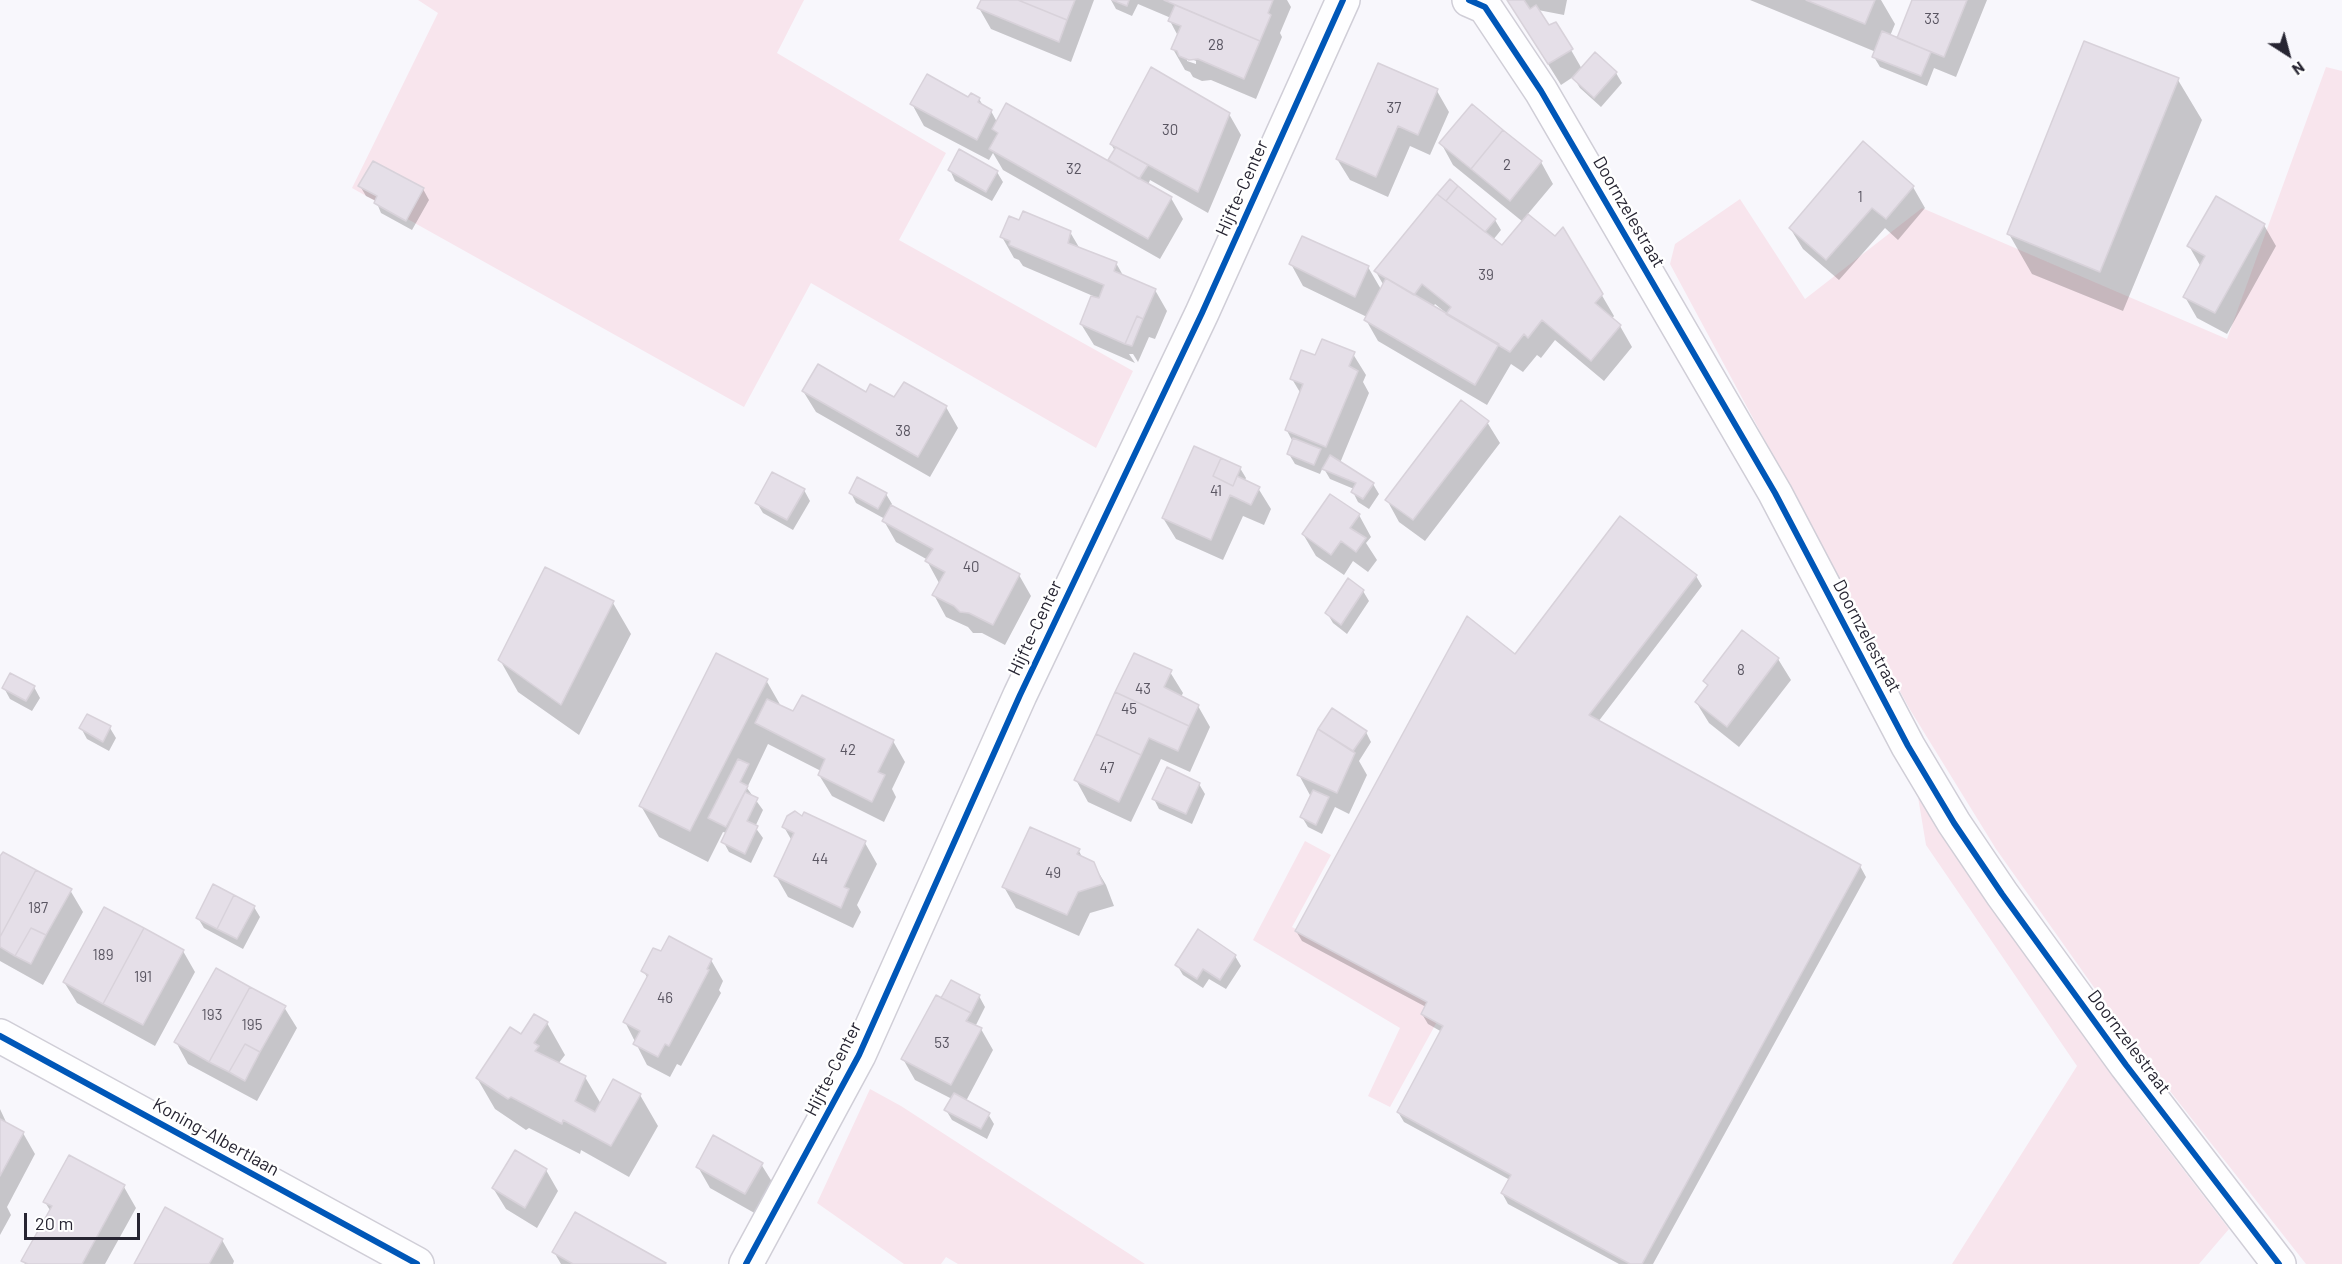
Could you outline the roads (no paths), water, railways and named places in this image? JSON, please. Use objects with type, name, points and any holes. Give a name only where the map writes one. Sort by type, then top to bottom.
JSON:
[{"type":"street","name":"Hijfte-Center","points":[[746,1264],[859,1055],[1020,695],[1202,313],[1343,0]]},
{"type":"street","name":"Doornzelestraat","points":[[1469,0],[1485,7],[1541,91],[1775,493],[1908,746],[1954,823],[2002,894],[2126,1065],[2279,1264]]},
{"type":"street","name":"Koning-Albertlaan","points":[[0,1036],[417,1264]]}]
